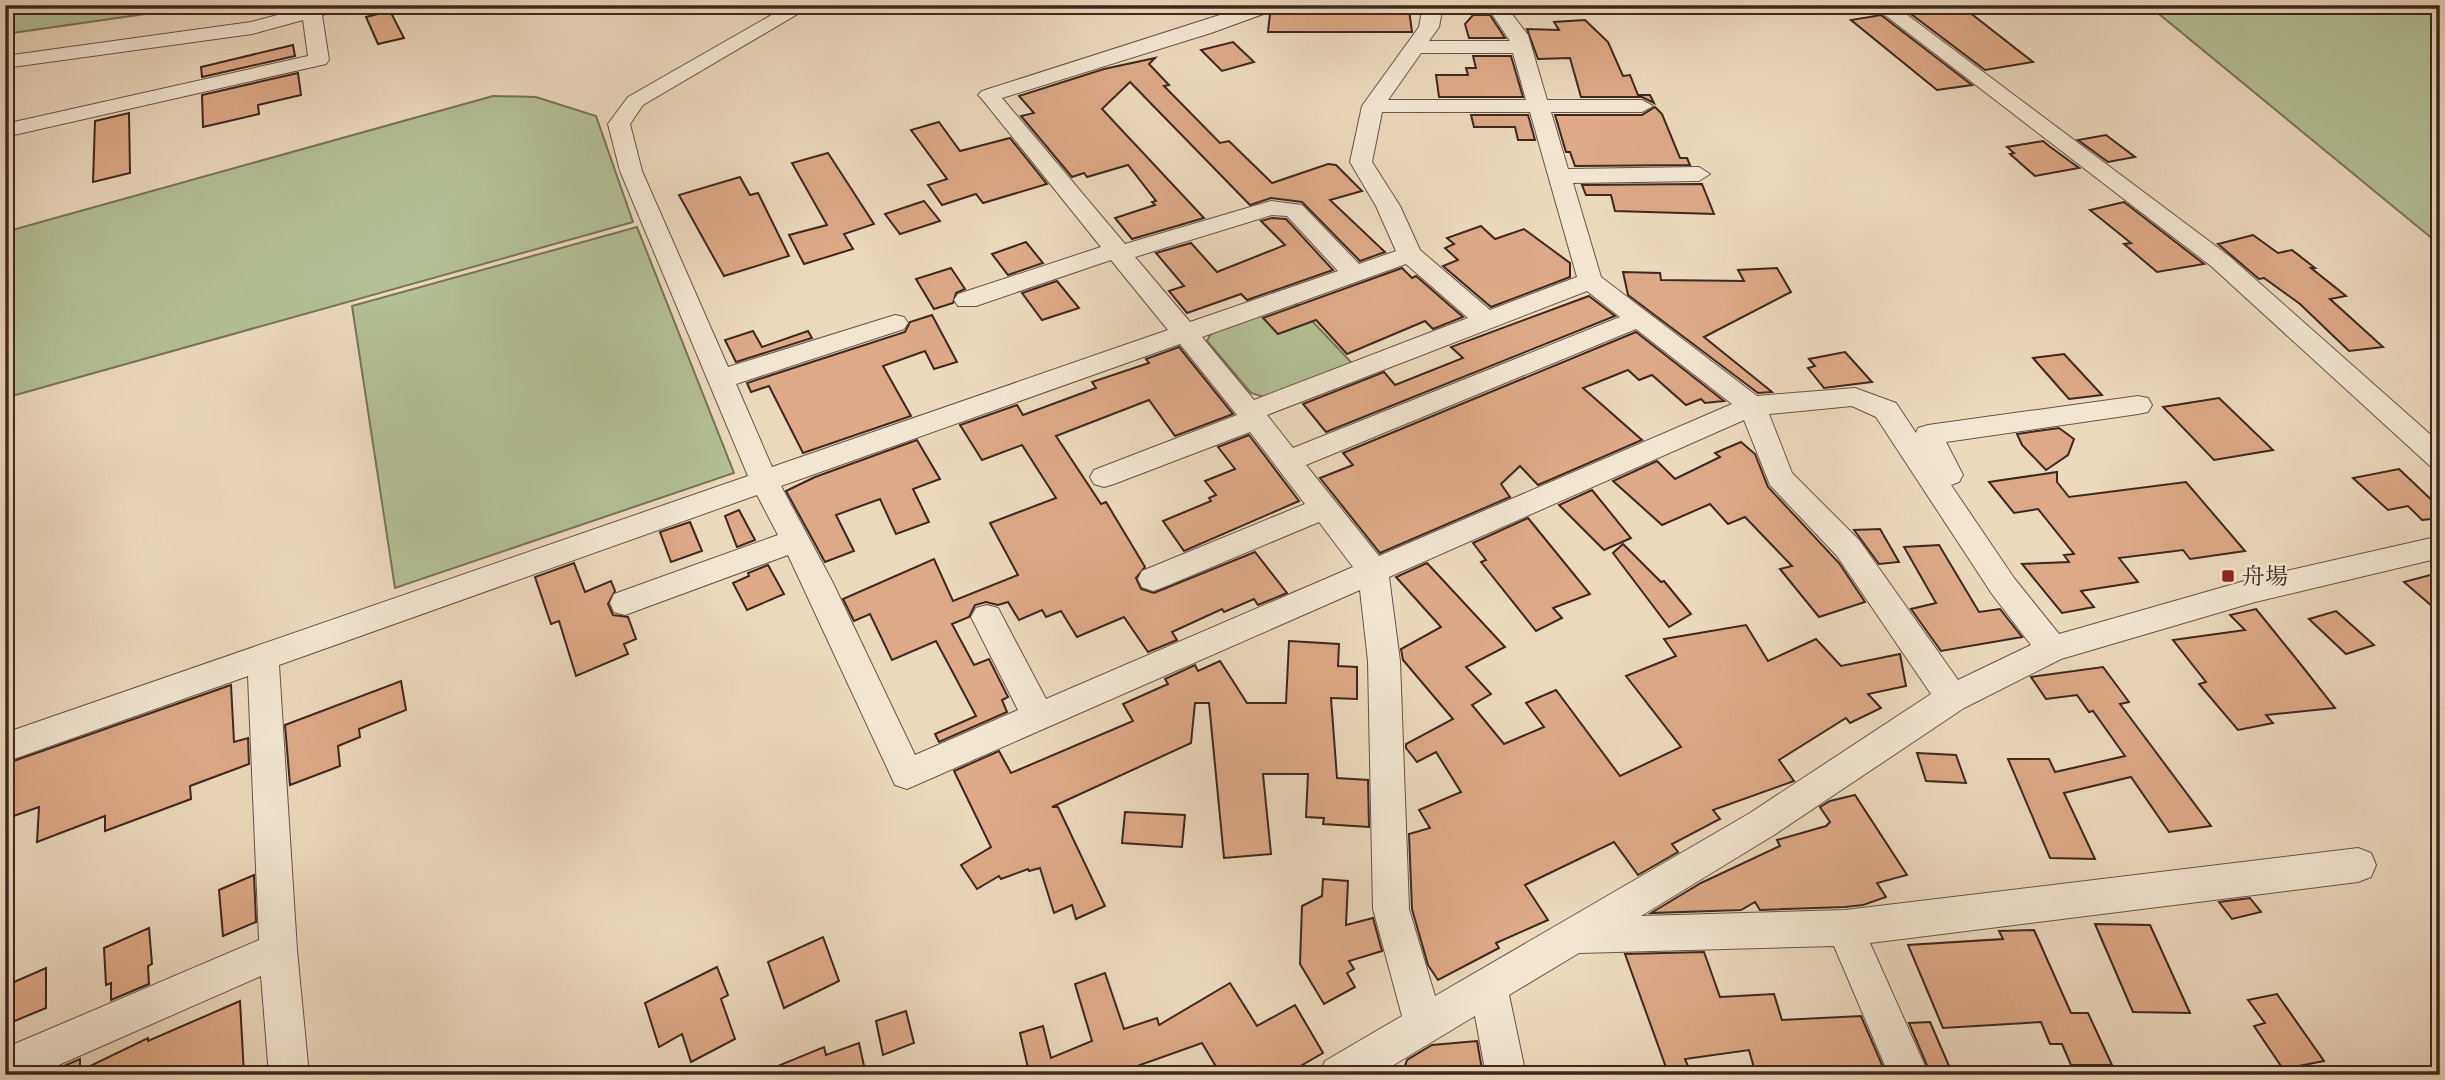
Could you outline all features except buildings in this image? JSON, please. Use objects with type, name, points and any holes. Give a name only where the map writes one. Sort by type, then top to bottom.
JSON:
[{"type":"street","points":[[5,62],[252,28],[338,5]]},
{"type":"street","points":[[804,5],[635,101],[619,124],[631,170],[764,481],[796,540],[908,774],[1752,406],[1855,397],[1886,410],[2003,586],[2052,649]]},
{"type":"street","points":[[1270,5],[1204,29],[989,95],[1252,415],[1373,570],[1384,661],[1391,909],[1424,1024]]},
{"type":"street","points":[[1433,5],[1429,27],[1373,106],[1361,162],[1388,206],[1410,254],[1487,321]]},
{"type":"street","points":[[1495,5],[1518,35],[1590,281],[1752,406],[1780,478],[1848,548],[1952,698]]},
{"type":"street","points":[[1881,5],[2220,261],[2440,459]]},
{"type":"street","points":[[5,131],[319,60],[312,13]]},
{"type":"street","points":[[1417,47],[1521,47]]},
{"type":"street","points":[[1373,106],[1642,106]]},
{"type":"street","points":[[1558,176],[1699,174]]},
{"type":"street","points":[[967,300],[1117,252],[1271,208],[1294,210],[1354,273]]},
{"type":"street","points":[[5,748],[1410,254]]},
{"type":"street","points":[[1104,477],[1252,415],[1590,281]]},
{"type":"street","points":[[1288,461],[1638,319]]},
{"type":"street","points":[[721,379],[895,323]]},
{"type":"street","points":[[2003,586],[1928,435],[2138,405]]},
{"type":"street","points":[[1153,579],[1325,508]]},
{"type":"street","points":[[625,603],[796,540]]},
{"type":"street","points":[[1339,1075],[1383,1062],[1424,1024],[1762,824],[1952,698],[2052,649],[2255,590],[2440,547]]},
{"type":"street","points":[[987,617],[1039,718]]},
{"type":"street","points":[[264,659],[278,950],[289,1075]]},
{"type":"street","points":[[1574,935],[1845,928],[2358,865]]},
{"type":"street","points":[[1845,928],[1909,1075]]},
{"type":"street","points":[[5,1068],[278,950]]},
{"type":"street","points":[[1488,986],[1506,1075]]},
{"type":"green space","points":[[5,5],[208,5],[5,34]]},
{"type":"green space","points":[[2148,5],[2426,5],[2440,15],[2440,245]]},
{"type":"green space","points":[[493,96],[536,97],[596,116],[633,222],[5,398],[5,232]]},
{"type":"green space","points":[[637,227],[734,473],[395,588],[352,306]]},
{"type":"green space","points":[[1295,303],[1353,364],[1267,398],[1251,393],[1207,341],[1212,332]]},
{"type":"place","name":"舟場","points":[[2228,576]]}]
